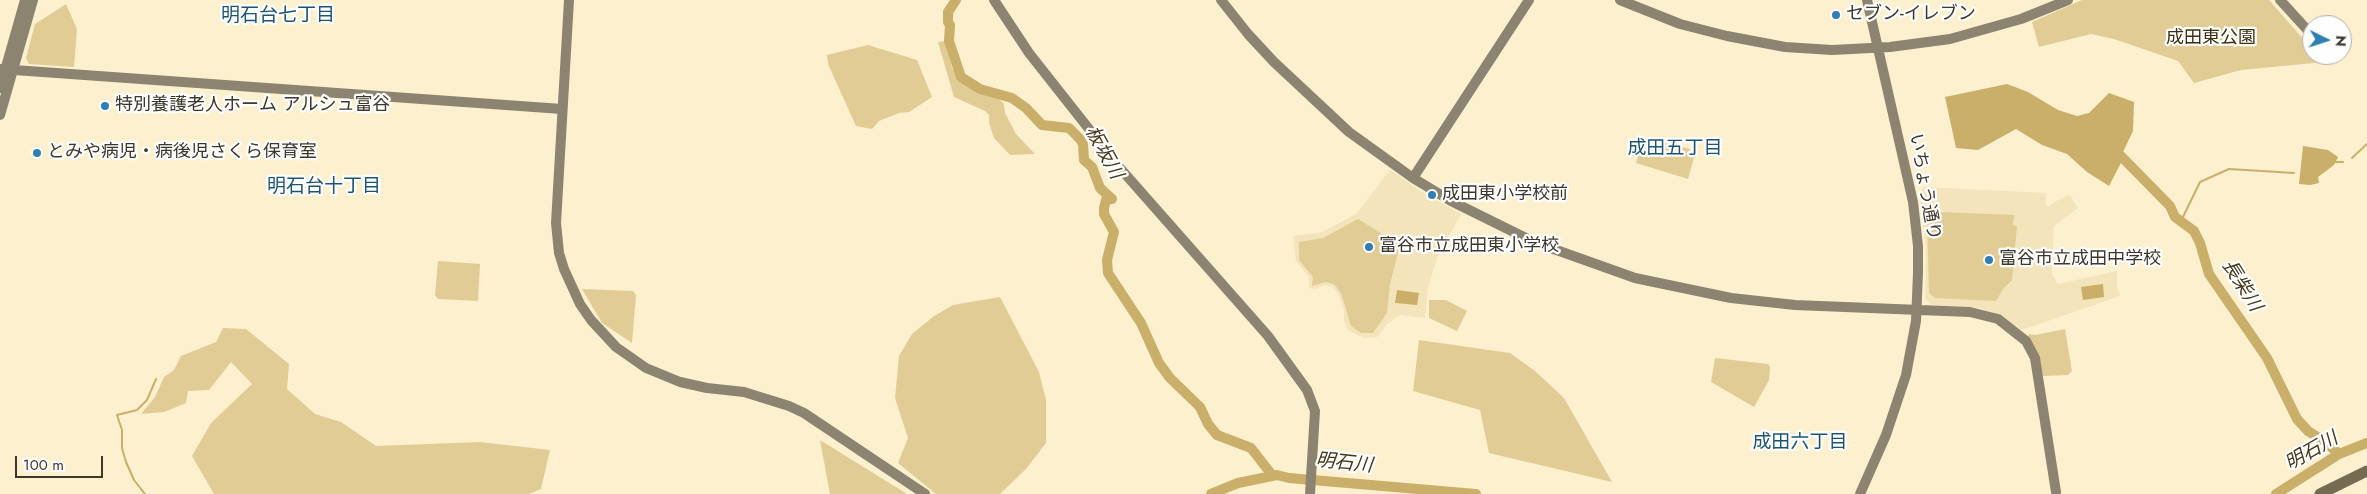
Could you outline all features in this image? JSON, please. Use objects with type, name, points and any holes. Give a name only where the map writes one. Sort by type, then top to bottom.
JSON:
[{"type":"main road","points":[[2320,494],[2367,471]]},
{"type":"street","points":[[0,88],[26,0]]},
{"type":"street","points":[[0,115],[6,70],[33,0]]},
{"type":"street","points":[[569,0],[556,223],[560,253],[570,285],[580,304],[603,334],[631,359],[662,376],[695,386],[756,394],[804,413],[925,494]]},
{"type":"street","points":[[994,0],[1029,53],[1119,167],[1268,336],[1307,390],[1314,411],[1310,492]]},
{"type":"street","points":[[1221,0],[1248,34],[1309,97],[1349,132],[1413,178],[1482,218],[1534,242],[1635,278],[1676,288],[1755,301],[1795,305],[1984,314],[1998,319],[2026,341],[2038,365],[2056,492]]},
{"type":"street","points":[[1413,178],[1529,0]]},
{"type":"street","points":[[1620,0],[1680,24],[1750,42],[1832,50],[1922,44],[1974,34],[2020,19],[2068,0]]},
{"type":"street","name":"いちょう通り","points":[[1860,494],[1886,435],[1901,392],[1911,352],[1917,310],[1918,246],[1913,202],[1867,0]]},
{"type":"street","points":[[2280,0],[2302,24]]},
{"type":"street","points":[[6,70],[562,109]]},
{"type":"shaded area","points":[[2007,84],[2028,92],[2058,110],[2077,116],[2089,113],[2109,93],[2134,102],[2133,131],[2122,154],[2124,157],[2109,186],[2087,172],[2067,154],[2042,145],[2016,129],[1978,150],[1956,148],[1945,97]]},
{"type":"shaded area","points":[[2303,146],[2328,150],[2338,157],[2334,165],[2318,177],[2319,183],[2310,185],[2299,184]]},
{"type":"shaded area","name":"富谷市立成田東小学校","points":[[1390,170],[1428,196],[1461,214],[1437,258],[1428,288],[1425,318],[1400,315],[1387,324],[1377,337],[1364,338],[1348,330],[1344,321],[1344,310],[1339,296],[1333,287],[1325,285],[1316,289],[1309,288],[1309,277],[1296,261],[1293,236],[1322,232],[1356,214]]},
{"type":"shaded area","name":"富谷市立成田中学校","points":[[1923,187],[2046,193],[2046,207],[2069,194],[2078,208],[2054,226],[2052,274],[2058,284],[2117,271],[2117,286],[2120,296],[2025,329],[2020,329],[1998,314],[1979,308],[1931,305],[1925,298],[1926,249],[1920,195]]},
{"type":"shaded area","points":[[2103,284],[2104,297],[2083,300],[2081,287]]},
{"type":"shaded area","points":[[1397,290],[1419,293],[1417,305],[1395,303]]},
{"type":"green space","name":"成田東公園","points":[[2082,0],[2269,0],[2302,38],[2302,64],[2241,70],[2194,83],[2178,61],[2114,39],[2091,34],[2039,47],[2032,22]]},
{"type":"green space","points":[[66,4],[77,29],[74,67],[29,64],[26,58],[35,24]]},
{"type":"green space","points":[[946,41],[952,68],[960,82],[998,98],[1004,104],[1005,113],[1016,134],[1035,154],[1010,155],[994,138],[989,123],[989,115],[985,111],[954,97],[938,42]]},
{"type":"green space","points":[[868,45],[917,60],[932,97],[909,112],[899,113],[879,121],[872,129],[856,126],[828,64],[827,55]]},
{"type":"green space","points":[[1643,139],[1652,142],[1653,139],[1690,149],[1689,153],[1695,154],[1688,179],[1636,163]]},
{"type":"green space","points":[[1934,213],[2014,215],[2013,225],[2017,226],[2012,280],[2003,289],[1996,301],[1935,298],[1929,293],[1927,219]]},
{"type":"green space","points":[[1358,219],[1400,245],[1390,284],[1387,313],[1373,333],[1361,333],[1351,326],[1341,293],[1334,284],[1325,282],[1312,286],[1313,277],[1299,260],[1299,242],[1323,238]]},
{"type":"green space","points":[[438,261],[480,264],[478,301],[438,299],[435,295]]},
{"type":"green space","points":[[582,289],[633,291],[636,295],[632,343],[602,323]]},
{"type":"green space","points":[[1000,297],[1039,372],[1046,400],[1046,443],[1026,469],[1000,494],[936,494],[898,463],[908,438],[895,398],[899,356],[912,334],[934,316],[953,305]]},
{"type":"green space","points":[[1429,300],[1446,300],[1467,311],[1457,331],[1429,318]]},
{"type":"green space","points":[[223,328],[246,329],[289,364],[287,389],[315,414],[341,422],[376,446],[480,442],[550,450],[541,489],[529,494],[214,494],[192,456],[211,423],[252,384],[231,362],[209,390],[188,391],[186,403],[164,412],[141,414],[155,397],[164,377],[174,370],[181,356],[216,342]]},
{"type":"green space","points":[[2065,329],[2072,371],[2068,375],[2043,376],[2039,358],[2028,338],[2029,334],[2035,335]]},
{"type":"green space","points":[[1419,340],[1510,353],[1535,371],[1564,398],[1612,482],[1489,453],[1480,410],[1413,391]]},
{"type":"green space","points":[[1715,358],[1768,364],[1770,367],[1769,380],[1754,407],[1711,382]]},
{"type":"green space","points":[[820,440],[907,494],[830,494]]},
{"type":"waterway","name":"板坂川","points":[[956,0],[948,12],[948,22],[950,25],[949,41],[961,77],[980,89],[1012,98],[1026,108],[1042,125],[1069,128],[1080,139],[1083,144],[1084,160],[1092,167],[1100,188],[1112,199],[1106,200],[1104,208],[1104,214],[1114,232],[1107,260],[1108,273],[1141,323],[1159,363],[1170,378],[1200,407],[1208,424],[1217,435],[1251,448],[1272,475]]},
{"type":"waterway","points":[[2352,158],[2367,144]]},
{"type":"waterway","name":"長柴川","points":[[2115,150],[2170,206],[2175,217],[2194,231],[2200,243],[2209,274],[2267,358],[2297,419],[2308,431],[2327,443],[2339,454]]},
{"type":"waterway","points":[[2335,162],[2343,162]]},
{"type":"waterway","points":[[2181,221],[2200,182],[2229,169],[2294,173]]},
{"type":"waterway","points":[[145,494],[134,480],[126,462],[122,448],[122,430],[117,415],[137,410],[147,400],[156,379]]},
{"type":"waterway","name":"明石川","points":[[2276,494],[2339,454],[2367,443]]},
{"type":"waterway","name":"明石川","points":[[1211,494],[1238,483],[1277,475],[1289,478],[1476,494]]},
{"type":"place","name":"セブン-イレブン","points":[[1836,15]]},
{"type":"place","name":"特別養護老人ホーム アルシュ富谷","points":[[105,106]]},
{"type":"place","name":"とみや病児・病後児さくら保育室","points":[[37,153]]},
{"type":"place","name":"成田東小学校前","points":[[1432,195]]},
{"type":"place","name":"富谷市立成田東小学校","points":[[1369,247]]},
{"type":"place","name":"富谷市立成田中学校","points":[[1989,260]]},
{"type":"district","name":"明石台七丁目","points":[[278,16]]},
{"type":"district","name":"成田五丁目","points":[[1675,149]]},
{"type":"district","name":"明石台十丁目","points":[[324,187]]},
{"type":"district","name":"成田六丁目","points":[[1800,443]]}]
